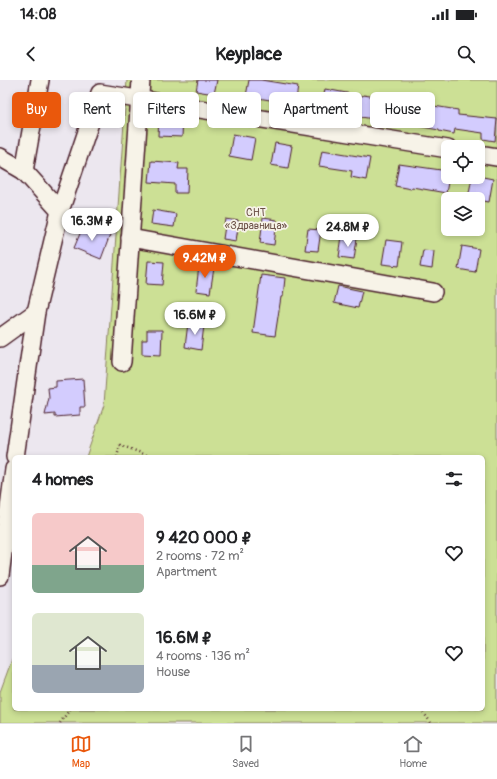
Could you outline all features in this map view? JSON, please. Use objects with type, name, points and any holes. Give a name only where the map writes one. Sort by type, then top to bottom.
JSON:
[{"type":"street","points":[[24,171],[40,80]]},
{"type":"street","points":[[140,92],[141,80]]},
{"type":"street","points":[[16,455],[29,352],[36,312],[60,211],[100,93],[133,98]]},
{"type":"street","points":[[199,109],[441,148]]},
{"type":"street","points":[[122,362],[137,128]]},
{"type":"street","points":[[485,155],[497,157]]},
{"type":"street","points":[[0,157],[24,171],[60,211]]},
{"type":"street","points":[[130,238],[433,292]]},
{"type":"street","points":[[0,338],[36,312]]},
{"type":"street","points":[[0,576],[12,483]]},
{"type":"path","points":[[118,455],[120,445],[147,455]]},
{"type":"path","points":[[60,723],[69,711]]},
{"type":"path","points":[[422,711],[432,723]]},
{"type":"green space","name":"СНТ «Здравница»","points":[[127,80],[497,80],[497,723],[0,723],[0,692],[12,659],[12,711],[485,711],[485,455],[87,455],[104,405],[124,128],[125,128]]},
{"type":"building","points":[[198,80],[217,80],[214,92],[207,93],[196,91]]},
{"type":"building","points":[[249,80],[261,80],[298,86],[297,92],[269,92],[269,100],[261,98],[261,92],[247,92]]},
{"type":"building","points":[[325,89],[341,92],[324,92]]},
{"type":"building","points":[[363,95],[370,96],[370,118],[362,117]]},
{"type":"building","points":[[435,106],[458,110],[458,115],[497,119],[495,141],[483,139],[483,133],[455,129],[454,134],[428,128],[435,128]]},
{"type":"building","points":[[158,128],[182,128],[182,137],[158,136]]},
{"type":"building","points":[[233,134],[255,138],[251,160],[229,156]]},
{"type":"building","points":[[275,143],[292,146],[288,168],[271,165]]},
{"type":"building","points":[[322,150],[370,158],[366,180],[351,177],[352,171],[319,166]]},
{"type":"building","points":[[151,161],[179,163],[178,169],[188,169],[187,193],[175,193],[175,184],[149,182]]},
{"type":"building","points":[[399,164],[441,170],[441,184],[448,184],[446,192],[395,186]]},
{"type":"building","points":[[485,177],[493,179],[489,202],[485,201],[485,192],[469,192],[471,184],[485,184]]},
{"type":"building","points":[[153,210],[176,214],[174,227],[151,224]]},
{"type":"building","points":[[263,218],[277,220],[274,245],[260,243]]},
{"type":"building","points":[[226,219],[239,221],[236,241],[223,239]]},
{"type":"building","points":[[84,224],[110,235],[101,259],[74,248]]},
{"type":"building","points":[[308,229],[321,230],[318,251],[305,250]]},
{"type":"building","points":[[342,236],[357,238],[354,259],[339,257]]},
{"type":"building","points":[[386,240],[402,242],[399,266],[382,264]]},
{"type":"building","points":[[462,246],[479,249],[475,272],[458,269]]},
{"type":"building","points":[[423,250],[434,251],[432,269],[420,267]]},
{"type":"building","points":[[148,261],[164,262],[162,285],[146,284]]},
{"type":"building","points":[[199,266],[214,268],[210,293],[196,291]]},
{"type":"building","points":[[261,275],[285,278],[283,297],[281,297],[275,336],[253,333]]},
{"type":"building","points":[[338,286],[362,291],[358,308],[334,303]]},
{"type":"building","points":[[188,323],[204,325],[201,350],[185,347]]},
{"type":"building","points":[[147,330],[162,330],[161,355],[142,354],[142,340],[147,340]]},
{"type":"building","points":[[83,379],[85,407],[80,407],[80,415],[55,417],[55,414],[45,415],[49,398],[48,388],[56,387],[56,381]]}]
